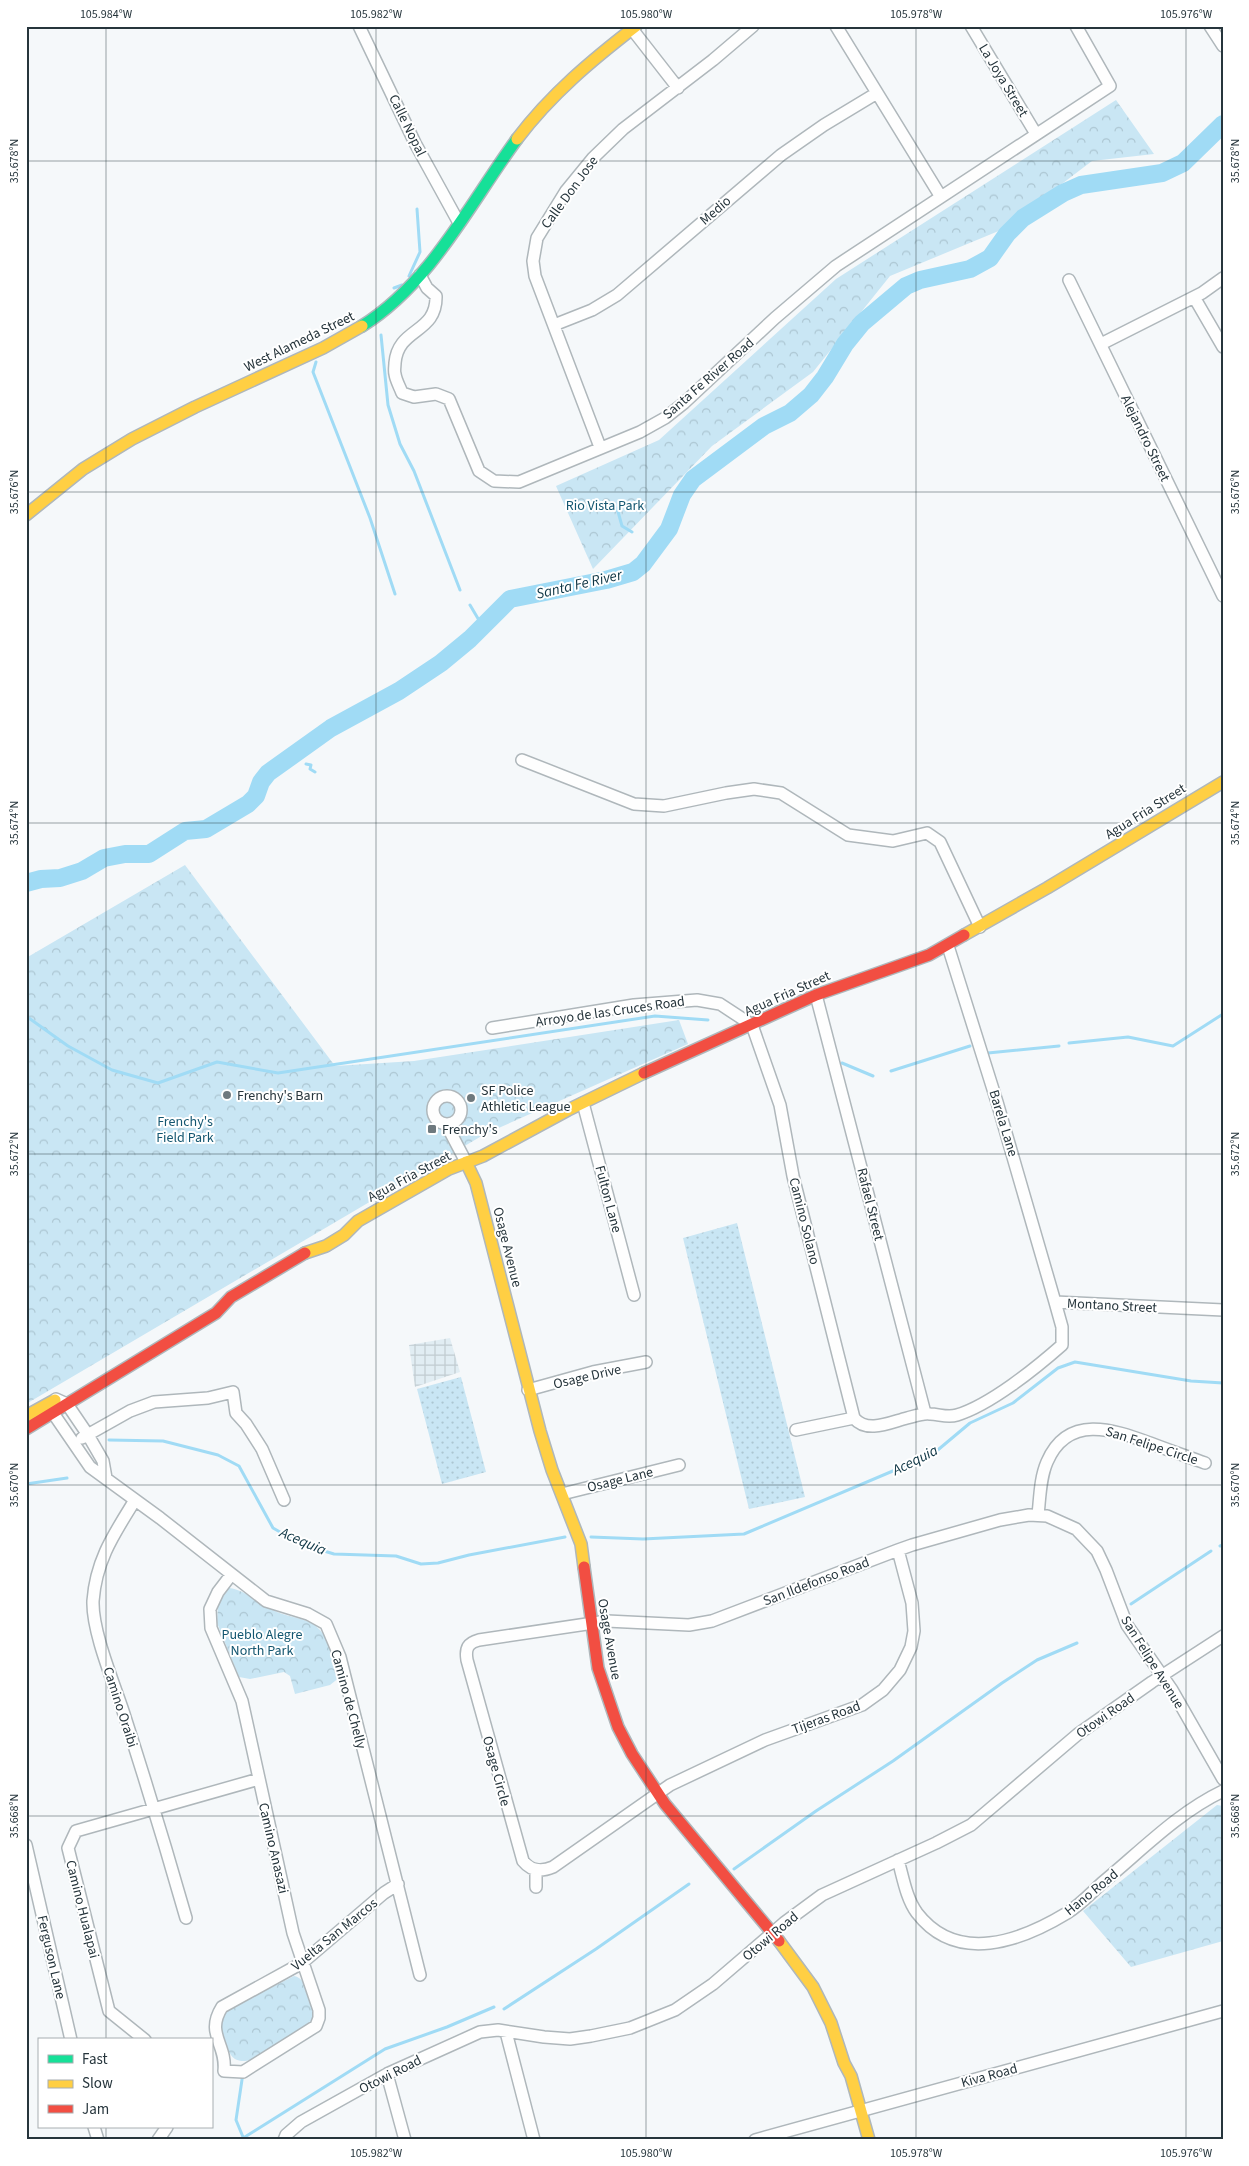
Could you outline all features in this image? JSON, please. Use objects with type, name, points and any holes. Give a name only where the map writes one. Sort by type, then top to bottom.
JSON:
[{"type":"street","name":"Calle Nopal","points":[[359,26],[415,143],[460,223]]},
{"type":"street","name":"Calle Don Jose","points":[[600,447],[534,269],[533,253],[541,231],[566,191],[593,158],[623,129],[678,88],[753,26]]},
{"type":"street","points":[[836,26],[941,197]]},
{"type":"street","name":"La Joya Street","points":[[971,26],[1036,134]]},
{"type":"street","name":"Santa Fe River Road","points":[[420,275],[427,288],[436,296],[436,308],[429,321],[401,342],[396,355],[394,373],[402,393],[414,397],[436,394],[448,399],[478,471],[494,481],[519,482],[640,432],[675,411],[775,318],[836,266],[1110,86],[1076,26]]},
{"type":"street","points":[[1210,26],[1223,46]]},
{"type":"street","name":"West Alameda Street","points":[[26,515],[76,475],[123,445],[359,329],[396,301],[420,275],[460,223],[521,133],[546,103],[583,66],[634,28]]},
{"type":"street","points":[[634,28],[678,88]]},
{"type":"street","name":"Medio","points":[[554,324],[592,310],[617,294],[781,155],[824,125],[877,93]]},
{"type":"street","points":[[1101,344],[1194,297],[1223,278]]},
{"type":"street","name":"Alejandro Street","points":[[1068,280],[1223,596]]},
{"type":"street","points":[[1194,297],[1223,347]]},
{"type":"street","points":[[522,760],[634,804],[664,806],[754,789],[782,793],[848,835],[893,841],[927,833],[940,842],[980,927]]},
{"type":"street","name":"Agua Fria Street","points":[[26,1429],[216,1313],[231,1297],[300,1255],[320,1237],[338,1226],[358,1221],[448,1169],[483,1156],[643,1073],[816,995],[901,966],[948,946],[1223,782]]},
{"type":"street","name":"Barela Lane","points":[[948,946],[998,1102],[1055,1302]]},
{"type":"street","name":"Rafael Street","points":[[816,995],[924,1413]]},
{"type":"street","name":"Arroyo de las Cruces Road","points":[[492,1028],[634,1005],[697,1000],[720,1004],[752,1025]]},
{"type":"street","name":"Camino Solano","points":[[752,1025],[780,1105],[793,1176],[854,1418]]},
{"type":"street","name":"Fulton Lane","points":[[583,1103],[634,1294]]},
{"type":"street","points":[[446,1124],[466,1162]]},
{"type":"street","name":"Osage Avenue","points":[[466,1162],[476,1183],[528,1390],[552,1470],[581,1544],[598,1668],[612,1714],[632,1754],[658,1794],[773,1934],[820,1998],[836,2036],[844,2063],[844,2072],[857,2112],[869,2140]]},
{"type":"street","name":"Agua Fria Street","points":[[26,1416],[212,1302],[231,1297]]},
{"type":"street","name":"Montano Street","points":[[924,1413],[956,1416],[1019,1380],[1046,1359],[1062,1344],[1063,1338],[1055,1302],[1223,1310]]},
{"type":"street","name":"Osage Drive","points":[[528,1390],[593,1372],[646,1362]]},
{"type":"street","points":[[74,1443],[130,1411],[154,1402],[208,1398],[233,1392],[236,1413],[246,1424],[262,1449],[284,1500]]},
{"type":"street","points":[[53,1413],[56,1399],[67,1404],[103,1461],[106,1478]]},
{"type":"street","name":"Camino de Chelly","points":[[53,1413],[90,1467],[266,1601],[308,1614],[326,1624],[340,1657],[420,1975]]},
{"type":"street","points":[[796,1430],[854,1418],[858,1423],[867,1427],[924,1413]]},
{"type":"street","name":"San Felipe Circle","points":[[1038,1514],[1044,1471],[1049,1457],[1059,1444],[1080,1431],[1098,1428],[1116,1431],[1204,1463]]},
{"type":"street","name":"Osage Lane","points":[[562,1494],[679,1465]]},
{"type":"street","name":"Camino Oraibi","points":[[135,1500],[109,1542],[97,1571],[93,1603],[99,1637],[154,1808],[186,1918]]},
{"type":"street","name":"San Ildefonso Road","points":[[591,1624],[607,1621],[689,1625],[706,1623],[898,1550],[1000,1520],[1038,1514]]},
{"type":"street","name":"San Felipe Avenue","points":[[1038,1514],[1066,1524],[1091,1543],[1102,1560],[1127,1625],[1162,1676],[1223,1779]]},
{"type":"street","name":"Tijeras Road","points":[[658,1794],[670,1784],[750,1746],[862,1705],[877,1696],[891,1684],[908,1655],[914,1631],[912,1604],[898,1550]]},
{"type":"street","name":"Camino Anasazi","points":[[224,2071],[243,2072],[316,2026],[319,2018],[319,2010],[293,1933],[242,1701],[210,1628],[210,1609],[218,1592],[231,1575]]},
{"type":"street","name":"Osage Circle","points":[[536,1870],[526,1866],[520,1856],[467,1660],[466,1648],[469,1644],[480,1640],[591,1624]]},
{"type":"street","name":"Otowi Road","points":[[284,2140],[286,2135],[301,2122],[387,2074],[480,2032],[487,2030],[544,2038],[570,2039],[604,2035],[648,2022],[674,2010],[692,2000],[822,1895],[936,1844],[971,1825],[1064,1744],[1223,1636]]},
{"type":"street","name":"Camino Hualapai","points":[[143,2038],[110,2011],[68,1848],[76,1831],[259,1779]]},
{"type":"street","name":"Hano Road","points":[[898,1860],[909,1899],[931,1928],[949,1939],[971,1945],[996,1943],[1031,1932],[1068,1912],[1184,1814],[1223,1791]]},
{"type":"street","points":[[536,1886],[536,1870],[552,1868],[658,1794]]},
{"type":"street","name":"Ferguson Lane","points":[[26,1845],[71,2038]]},
{"type":"street","name":"Vuelta San Marcos","points":[[224,2071],[224,2056],[214,2025],[222,2007],[302,1963],[384,1893],[398,1884]]},
{"type":"street","name":"Kiva Road","points":[[755,2140],[1223,2011]]},
{"type":"street","points":[[506,2032],[534,2140]]},
{"type":"street","points":[[387,2074],[406,2140]]},
{"type":"street","name":"Osage Avenue","points":[[857,2112],[861,2140]]},
{"type":"street","points":[[94,2128],[98,2140]]},
{"type":"street","points":[[158,2140],[166,2128]]},
{"type":"shaded area","points":[[450,1338],[460,1372],[415,1387],[409,1345]]},
{"type":"green space","name":"Rio Vista Park","points":[[1116,100],[1154,154],[1092,161],[1001,230],[890,276],[813,372],[712,446],[593,569],[556,486],[659,440],[836,279]]},
{"type":"green space","name":"Frenchy's Field Park","points":[[185,865],[335,1066],[414,1061],[679,1020],[688,1044],[485,1134],[26,1404],[26,958]]},
{"type":"green space","points":[[737,1223],[805,1497],[749,1509],[683,1238]]},
{"type":"green space","points":[[461,1377],[486,1472],[442,1484],[417,1389]]},
{"type":"green space","name":"Pueblo Alegre North Park","points":[[229,1588],[247,1595],[277,1612],[316,1626],[327,1640],[340,1677],[330,1685],[295,1694],[290,1676],[284,1672],[250,1679],[239,1677],[217,1623],[218,1604]]},
{"type":"green space","points":[[1217,1805],[1223,1806],[1223,1941],[1131,1967],[1083,1911]]},
{"type":"green space","points":[[294,1976],[302,1981],[309,1990],[314,2007],[311,2020],[306,2026],[251,2060],[241,2061],[235,2059],[229,2053],[223,2037],[221,2022],[224,2015],[229,2009]]},
{"type":"waterway","name":"Santa Fe River","points":[[26,883],[41,879],[60,878],[82,871],[104,858],[125,854],[149,854],[185,831],[206,829],[248,804],[256,796],[261,782],[268,773],[331,728],[399,691],[441,663],[470,639],[510,599],[606,580],[633,572],[643,564],[669,529],[682,495],[693,479],[764,426],[790,413],[811,395],[825,377],[845,344],[862,323],[906,286],[920,280],[970,269],[990,258],[1007,234],[1023,218],[1063,193],[1081,185],[1162,173],[1183,163],[1223,124]]},
{"type":"waterway","points":[[409,276],[420,252],[417,209]]},
{"type":"waterway","points":[[394,288],[402,285]]},
{"type":"waterway","points":[[381,335],[388,405],[400,444],[414,471],[460,590]]},
{"type":"waterway","points":[[316,362],[313,372],[370,518],[395,594]]},
{"type":"waterway","points":[[617,508],[622,526],[632,532]]},
{"type":"waterway","points":[[470,605],[483,627]]},
{"type":"waterway","points":[[306,764],[311,765],[310,769],[315,772]]},
{"type":"waterway","points":[[1069,1043],[1128,1037],[1173,1046],[1223,1014]]},
{"type":"waterway","points":[[26,1016],[68,1046],[112,1070],[158,1083],[217,1062],[278,1073],[655,1016],[708,1020]]},
{"type":"waterway","points":[[891,1071],[970,1046]]},
{"type":"waterway","points":[[988,1053],[1059,1046]]},
{"type":"waterway","points":[[842,1063],[873,1076]]},
{"type":"waterway","name":"Acequia","points":[[591,1537],[643,1539],[744,1534],[933,1454],[970,1423],[1013,1403],[1058,1368],[1075,1362],[1191,1381],[1223,1383]]},
{"type":"waterway","name":"Acequia","points":[[109,1440],[163,1441],[218,1455],[239,1466],[273,1528],[301,1544],[334,1554],[396,1556],[421,1564],[438,1563],[469,1555],[565,1537]]},
{"type":"waterway","points":[[26,1484],[67,1478]]},
{"type":"waterway","points":[[1131,1604],[1211,1551]]},
{"type":"waterway","points":[[734,1869],[816,1811],[893,1761],[1002,1683],[1037,1660],[1077,1643]]},
{"type":"waterway","points":[[504,2009],[596,1949],[689,1884]]},
{"type":"waterway","points":[[240,2140],[385,2049],[447,2027],[494,2007]]},
{"type":"waterway","points":[[243,2073],[236,2120],[243,2137]]},
{"type":"traffic: fast","points":[[362,326],[387,308],[409,288],[429,265],[517,139]]},
{"type":"traffic: slow","points":[[517,139],[558,92],[636,26]]},
{"type":"traffic: slow","points":[[26,515],[83,469],[132,439],[195,407],[323,348],[362,326]]},
{"type":"traffic: slow","points":[[964,935],[1047,888],[1223,782]]},
{"type":"traffic: slow","points":[[305,1253],[326,1246],[344,1235],[358,1221],[449,1169],[483,1156],[568,1110],[644,1073]]},
{"type":"traffic: slow","points":[[466,1162],[476,1183],[540,1431],[552,1470],[581,1544],[584,1567]]},
{"type":"traffic: slow","points":[[26,1416],[55,1400]]},
{"type":"traffic: slow","points":[[779,1941],[813,1987],[831,2023],[844,2063],[851,2076],[869,2140]]},
{"type":"traffic: jam","points":[[644,1073],[816,995],[929,955],[964,935]]},
{"type":"traffic: jam","points":[[26,1429],[216,1313],[231,1297],[305,1253]]},
{"type":"traffic: jam","points":[[584,1567],[598,1668],[618,1727],[632,1754],[665,1804],[779,1941]]},
{"type":"place","name":"Frenchy's Barn","points":[[227,1095]]},
{"type":"place","name":"SF Police Athletic League","points":[[471,1098]]},
{"type":"place","name":"Frenchy's","points":[[432,1129]]}]
